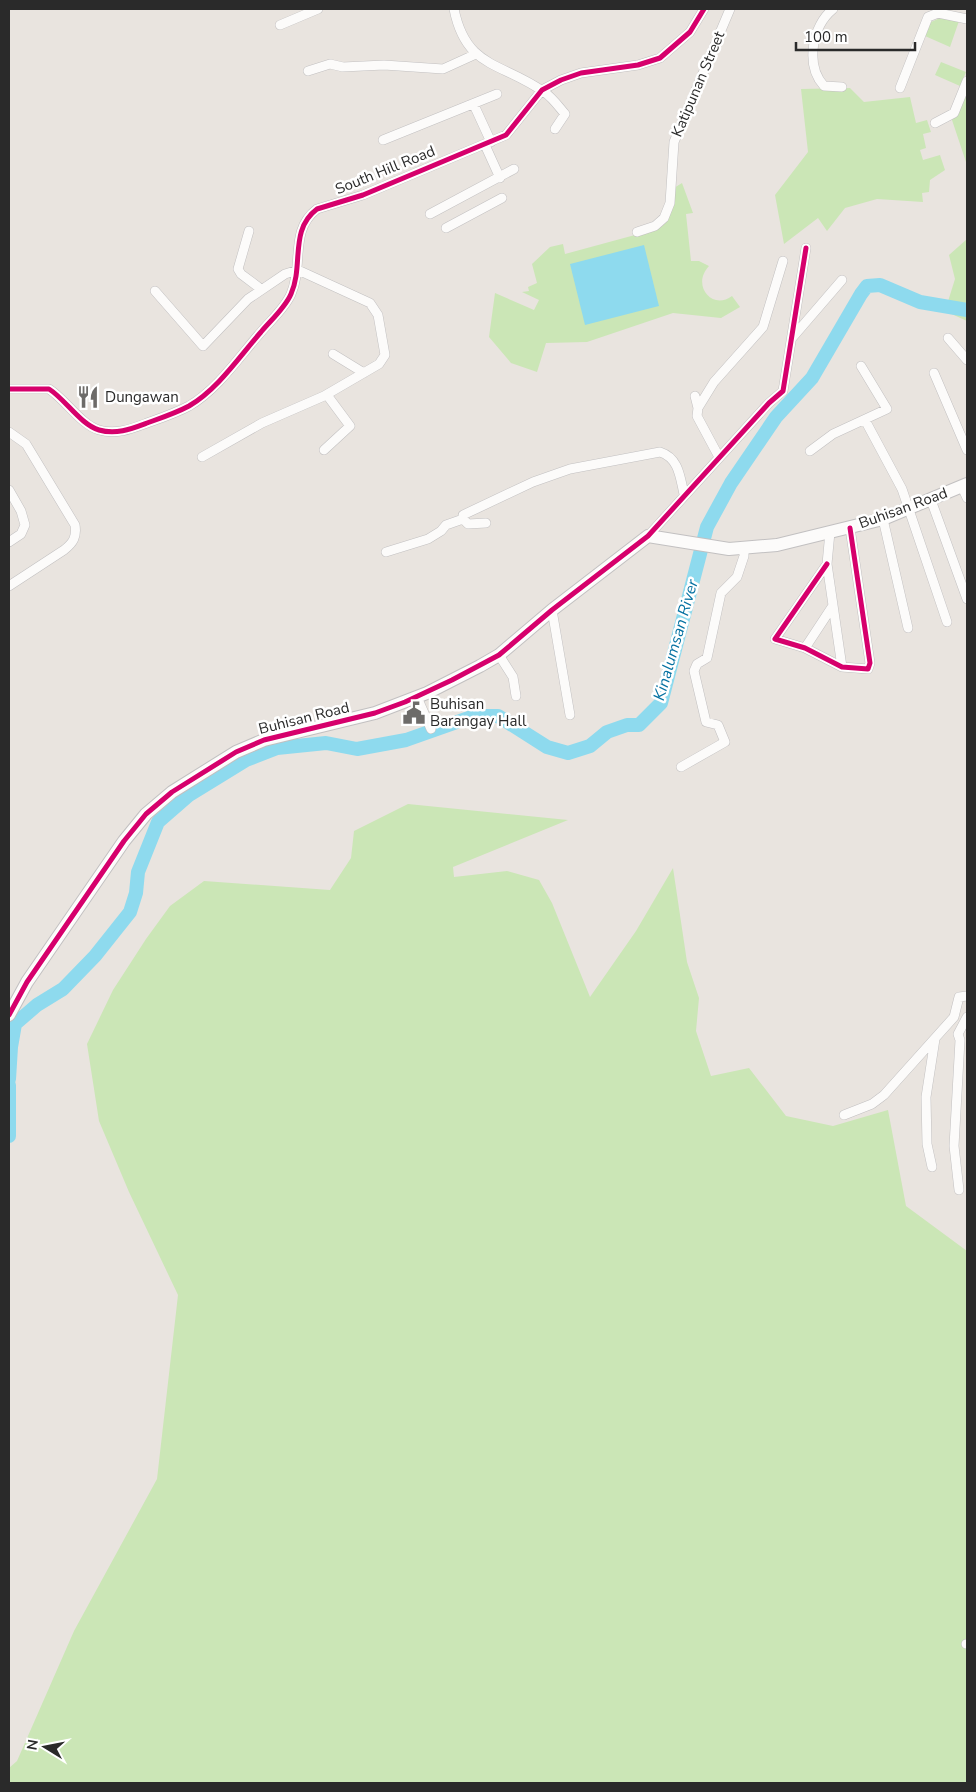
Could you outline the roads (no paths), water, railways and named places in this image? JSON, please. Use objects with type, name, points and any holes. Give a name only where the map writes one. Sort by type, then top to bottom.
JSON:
[{"type":"street","points":[[280,25],[318,9]]},
{"type":"street","points":[[454,9],[462,35],[476,54],[491,64],[542,90],[565,114],[555,129]]},
{"type":"street","name":"South Hill Road","points":[[9,389],[43,388],[49,390],[92,428],[102,431],[128,430],[176,412],[204,396],[227,372],[288,299],[298,270],[300,231],[306,218],[317,209],[360,197],[488,144],[510,132],[542,90],[561,80],[581,73],[654,61],[666,54],[690,32],[704,9]]},
{"type":"street","name":"Katipunan Street","points":[[637,232],[655,226],[664,218],[670,203],[674,142],[730,9]]},
{"type":"street","points":[[833,9],[825,17],[815,34],[815,66],[818,77],[824,86],[842,87]]},
{"type":"street","points":[[900,88],[928,17],[932,14],[967,20]]},
{"type":"street","points":[[308,71],[330,64],[343,67],[384,65],[443,69],[476,54]]},
{"type":"street","points":[[935,123],[954,113],[967,81]]},
{"type":"street","points":[[383,140],[474,105],[497,94]]},
{"type":"street","points":[[474,105],[500,178]]},
{"type":"street","points":[[430,214],[514,169]]},
{"type":"street","points":[[475,191],[483,207]]},
{"type":"street","points":[[446,228],[502,198]]},
{"type":"street","points":[[249,231],[238,269],[241,274],[261,289]]},
{"type":"street","points":[[648,536],[684,494],[782,391],[806,248]]},
{"type":"street","points":[[698,408],[714,382],[764,327],[782,261]]},
{"type":"street","points":[[155,291],[203,346],[226,319],[261,289],[285,274],[298,270],[370,303],[378,315],[385,355],[379,364],[326,395],[262,423],[202,456]]},
{"type":"street","points":[[792,338],[842,280]]},
{"type":"street","points":[[948,338],[967,360]]},
{"type":"street","points":[[333,354],[364,373]]},
{"type":"street","points":[[810,451],[834,434],[887,409],[861,366]]},
{"type":"street","points":[[934,373],[967,450]]},
{"type":"street","points":[[324,450],[350,426],[326,395]]},
{"type":"street","points":[[695,396],[698,408],[697,416],[719,457]]},
{"type":"street","points":[[865,420],[893,468],[910,509],[947,622]]},
{"type":"street","points":[[9,432],[26,444],[75,525],[76,532],[70,545],[64,550],[9,586]]},
{"type":"street","points":[[386,552],[428,539],[441,531],[446,525],[463,519],[466,513],[551,475],[599,462],[660,452],[671,457],[677,466],[684,494]]},
{"type":"street","name":"Buhisan Road","points":[[9,1015],[27,982],[124,840],[146,814],[172,792],[236,752],[264,740],[375,713],[417,697],[499,654],[552,610],[648,536],[744,550],[777,545],[884,519],[965,489]]},
{"type":"street","points":[[9,490],[21,511],[26,525],[21,534],[9,542]]},
{"type":"street","points":[[931,500],[967,599]]},
{"type":"street","points":[[463,519],[472,524],[486,522]]},
{"type":"street","points":[[884,519],[908,628]]},
{"type":"street","points":[[827,564],[775,639],[806,648],[842,667],[868,669],[870,663],[850,528]]},
{"type":"street","points":[[830,532],[827,564],[842,667]]},
{"type":"street","points":[[681,767],[725,742],[718,726],[706,722],[694,671],[696,664],[707,658],[721,593],[737,577],[744,550]]},
{"type":"street","points":[[806,648],[832,607]]},
{"type":"street","points":[[552,610],[570,715]]},
{"type":"street","points":[[499,654],[513,677],[516,696]]},
{"type":"street","points":[[417,697],[431,729]]},
{"type":"street","points":[[844,1115],[872,1104],[884,1095],[954,1017],[956,1002],[959,997],[967,996]]},
{"type":"street","points":[[959,1190],[954,1146],[964,1039],[958,1034],[967,1017]]},
{"type":"street","points":[[932,1168],[927,1144],[926,1097],[935,1038]]},
{"type":"water","points":[[644,245],[659,306],[585,325],[570,264]]},
{"type":"waterway","name":"Kinalumsan River","points":[[9,1079],[15,1024],[37,1005],[63,989],[95,956],[130,912],[136,893],[138,872],[158,822],[189,795],[246,760],[277,748],[326,743],[357,749],[406,740],[474,716],[498,716],[547,747],[568,753],[590,746],[607,732],[627,725],[639,725],[661,703],[707,527],[731,483],[776,417],[812,378],[867,286],[880,285],[920,302],[967,310]]},
{"type":"waterway","name":"Kinalumsan River","points":[[9,1085],[9,1136]]},
{"type":"place","name":"Dungawan","points":[[88,397]]},
{"type":"place","name":"Buhisan Barangay Hall","points":[[414,713]]}]
